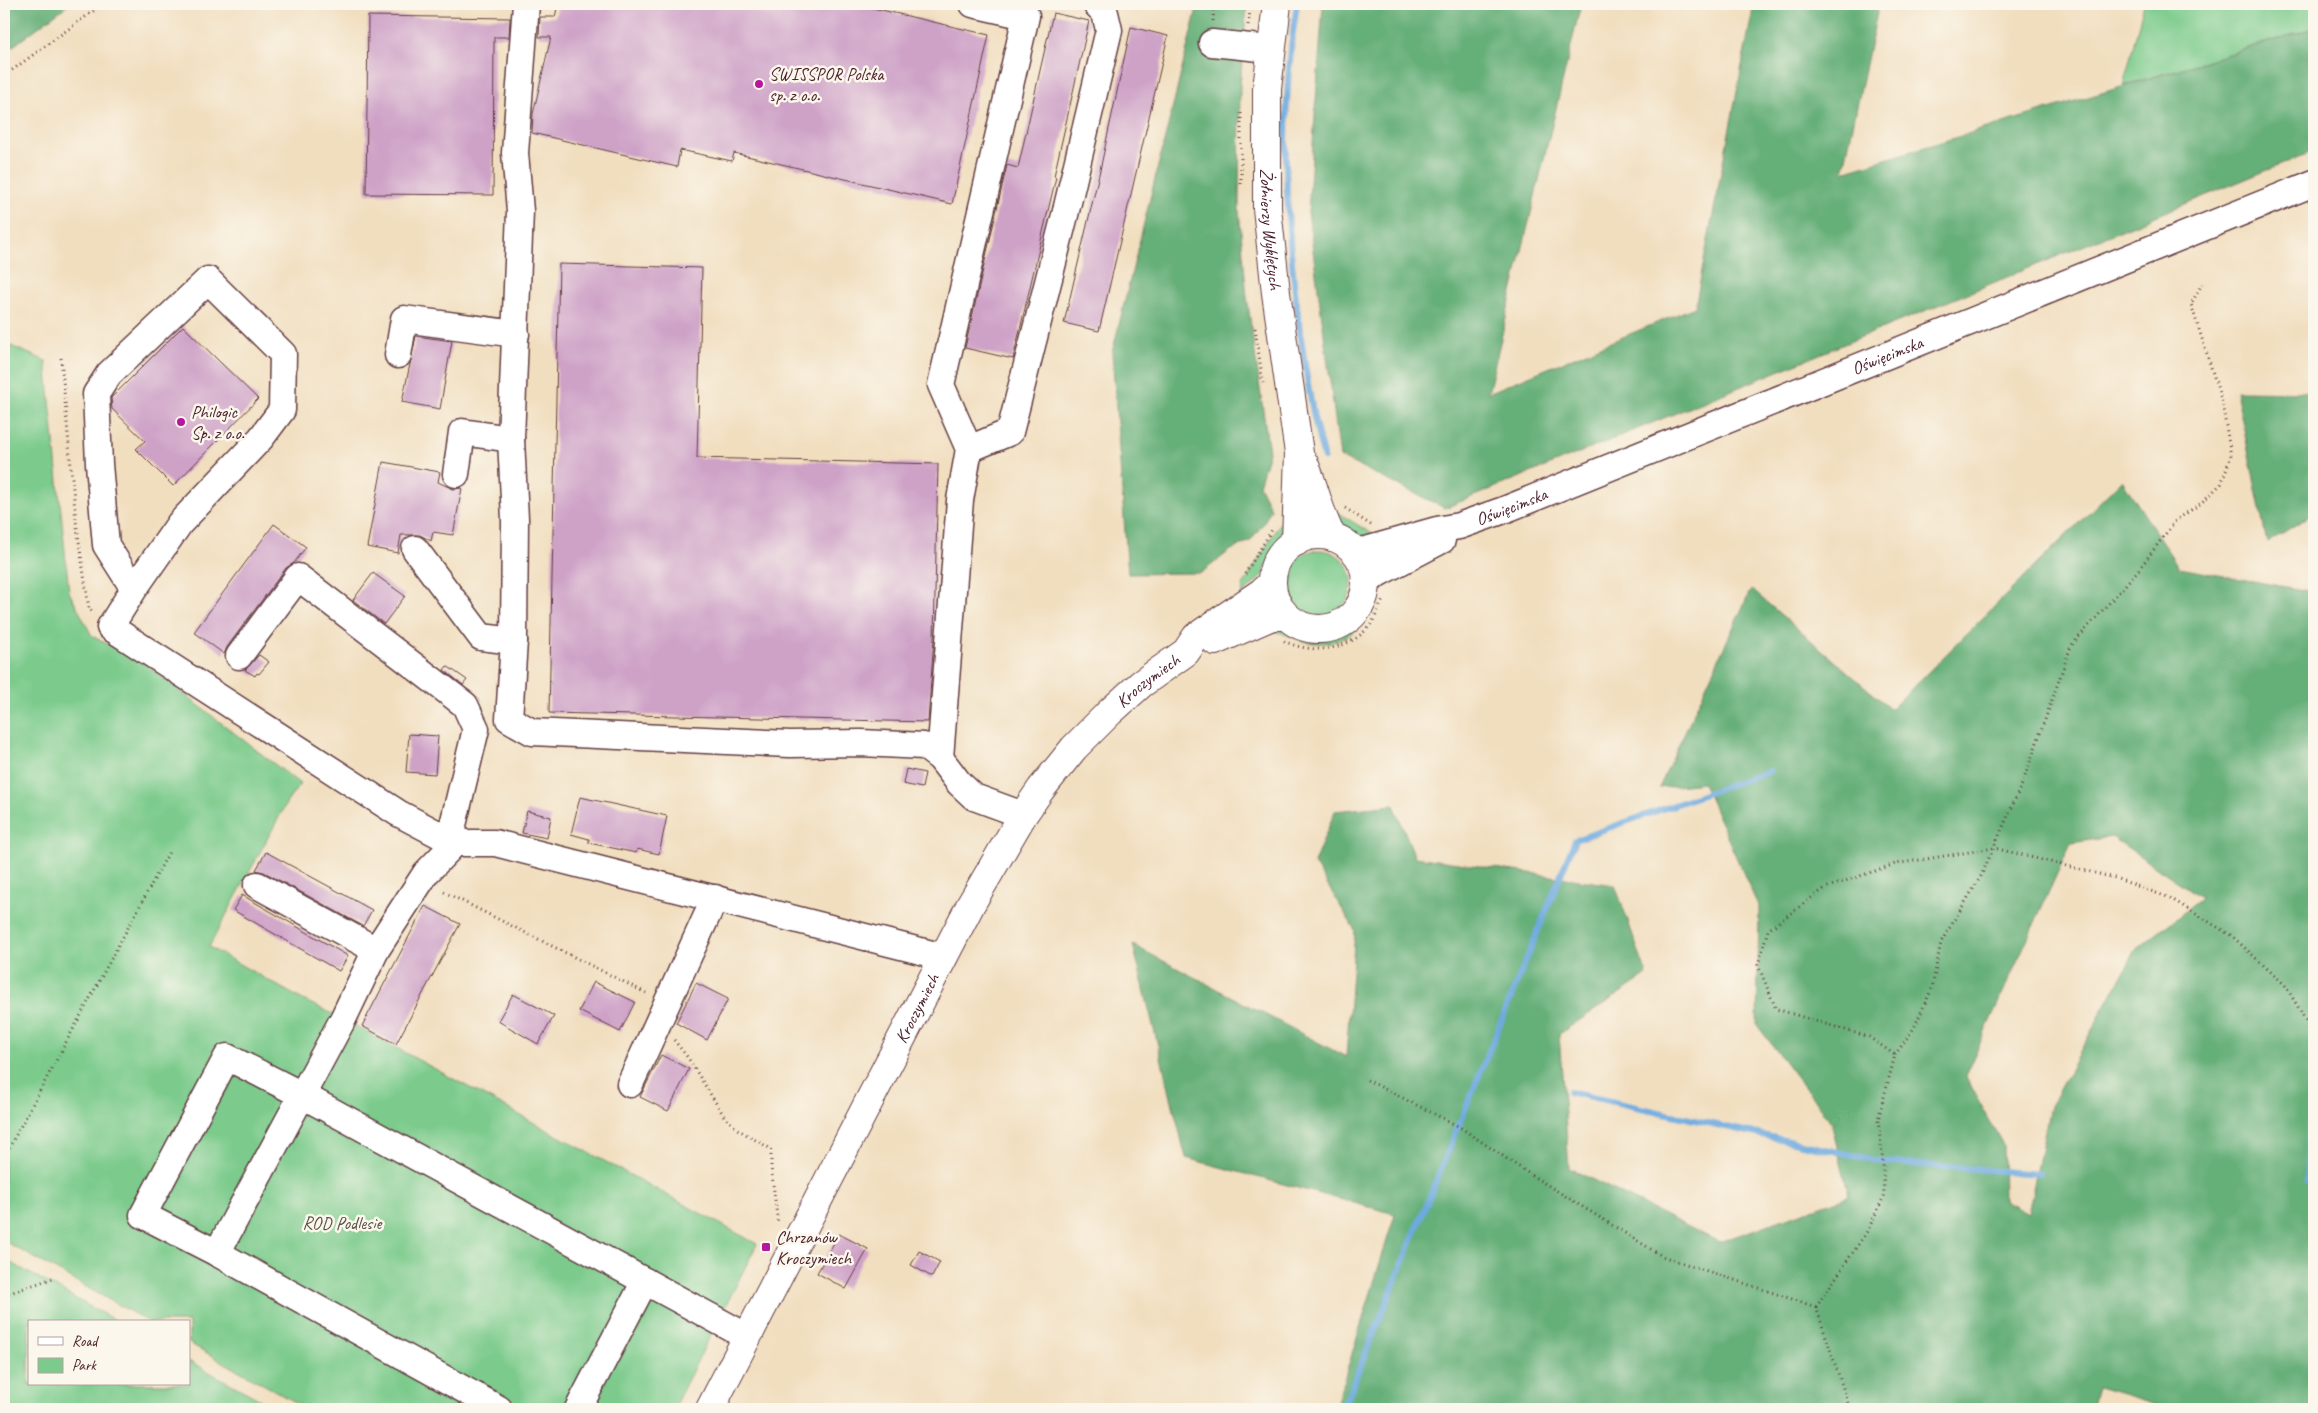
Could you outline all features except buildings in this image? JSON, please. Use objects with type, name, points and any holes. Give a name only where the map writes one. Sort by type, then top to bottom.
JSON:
[{"type":"main road","name":"Żołnierzy Wyklętych","points":[[1277,4],[1270,49],[1266,147],[1267,208],[1277,302],[1299,453],[1296,542]]},
{"type":"main road","name":"Żołnierzy Wyklętych","points":[[1299,453],[1312,481],[1324,524],[1343,544]]},
{"type":"main road","points":[[1320,535],[1343,544],[1363,566],[1378,589],[1364,598],[1356,612],[1344,622],[1330,628],[1314,629],[1299,625],[1282,628],[1272,583],[1278,559],[1296,542],[1320,535]]},
{"type":"main road","name":"Kroczymiech","points":[[1186,652],[1196,637],[1241,607],[1272,583]]},
{"type":"main road","name":"Kroczymiech","points":[[710,1409],[976,896],[1023,815],[1041,789],[1074,748],[1110,712],[1141,684],[1186,652],[1205,646],[1272,616],[1282,628]]},
{"type":"street","points":[[526,4],[515,153],[520,212],[511,439],[515,519],[514,641],[509,719],[532,732],[790,744],[861,743],[924,746],[940,758],[959,783],[974,797],[1023,815]]},
{"type":"street","points":[[940,758],[960,500],[969,449],[940,385],[1032,10],[973,4]]},
{"type":"street","points":[[969,449],[1010,432],[1065,216],[1109,30],[1105,13],[1096,4]]},
{"type":"street","points":[[1212,43],[1270,49]]},
{"type":"street","name":"Oświęcimska","points":[[1343,544],[1366,550],[1437,530],[1459,526],[2314,183]]},
{"type":"street","points":[[134,589],[106,546],[99,464],[96,394],[109,374],[208,280],[283,354],[282,410],[261,438],[180,523],[110,627],[398,813],[455,843],[495,843],[944,957]]},
{"type":"street","points":[[398,355],[404,319],[516,334]]},
{"type":"street","points":[[456,474],[462,432],[511,439]]},
{"type":"street","name":"Oświęcimska","points":[[1378,589],[1377,574],[1440,542],[1459,526]]},
{"type":"street","points":[[415,549],[481,637],[514,641]]},
{"type":"street","points":[[238,656],[298,577],[465,705],[476,729],[453,825],[455,843]]},
{"type":"street","points":[[216,1253],[343,1020],[376,950],[426,873],[455,843]]},
{"type":"street","points":[[257,885],[376,950]]},
{"type":"street","points":[[630,1084],[715,898]]},
{"type":"street","points":[[499,1409],[216,1253],[143,1215],[227,1057],[302,1095],[733,1329]]},
{"type":"street","points":[[578,1409],[645,1281]]},
{"type":"path","points":[[4,76],[103,4]]},
{"type":"path","points":[[1816,1307],[1868,1230],[1884,1196],[1883,1162],[1878,1120],[1895,1055],[1914,1028],[1932,988],[1941,942],[1981,876],[2023,782],[2071,646],[2140,568],[2176,520],[2200,504],[2221,484],[2231,456],[2222,402],[2191,304],[2202,284]]},
{"type":"path","points":[[61,358],[76,521],[89,609],[110,627]]},
{"type":"path","points":[[1282,628],[1303,648],[1331,648],[1346,644],[1360,635],[1371,624],[1383,600],[1378,589]]},
{"type":"path","points":[[1895,1055],[1869,1037],[1776,1009],[1758,965],[1768,930],[1825,888],[1894,864],[1994,848],[2115,878],[2170,898],[2232,936],[2285,985],[2314,1034]]},
{"type":"path","points":[[4,1158],[169,852]]},
{"type":"path","points":[[444,892],[663,1012],[688,1058],[724,1116],[737,1128],[771,1149],[771,1167],[778,1224]]},
{"type":"path","points":[[1367,1080],[1458,1126],[1662,1256],[1816,1307]]},
{"type":"path","points":[[4,1295],[56,1277]]},
{"type":"path","points":[[1816,1307],[1850,1409]]},
{"type":"green space","points":[[4,4],[69,4],[4,53]]},
{"type":"green space","points":[[1198,4],[1247,4],[1240,86],[1239,210],[1247,297],[1269,452],[1259,485],[1271,509],[1263,524],[1250,541],[1231,550],[1201,573],[1128,574],[1112,353]]},
{"type":"green space","points":[[1323,4],[1581,4],[1488,393],[1695,307],[1754,4],[1879,4],[1843,172],[2314,28],[2314,151],[1445,508],[1340,457],[1308,212]]},
{"type":"green space","points":[[2144,4],[2314,4],[2314,28],[2123,86]]},
{"type":"green space","name":"ROD Podlesie","points":[[4,343],[46,361],[69,592],[92,636],[144,663],[300,784],[287,802],[209,947],[303,1000],[343,1019],[757,1244],[673,1409],[308,1409],[190,1344],[190,1320],[145,1320],[4,1241]]},
{"type":"green space","points":[[2236,391],[2314,392],[2314,513],[2267,543]]},
{"type":"green space","points":[[2122,480],[2179,568],[2314,592],[2314,1409],[2162,1409],[2160,1406],[2098,1388],[2092,1409],[1335,1409],[1395,1214],[1186,1158],[1133,945],[1346,1057],[1355,930],[1314,863],[1335,811],[1394,805],[1415,857],[1615,885],[1647,975],[1559,1034],[1569,1168],[1719,1242],[1849,1196],[1831,1122],[1757,1025],[1759,908],[1703,783],[1659,788],[1751,589],[1891,709]],"holes":[[[2112,837],[2202,898],[2136,950],[2050,1106],[2028,1214],[2004,1201],[2003,1145],[1965,1076],[2071,843]]]},
{"type":"green space","points":[[1332,509],[1377,537],[1358,538],[1347,535],[1340,527]]},
{"type":"green space","points":[[1284,516],[1287,536],[1272,553],[1263,575],[1242,595],[1243,586]]},
{"type":"green space","points":[[1319,550],[1331,553],[1342,560],[1349,571],[1352,583],[1349,595],[1342,606],[1331,613],[1319,616],[1307,613],[1296,606],[1289,595],[1286,583],[1289,571],[1296,560],[1307,553]]},
{"type":"green space","points":[[1392,580],[1383,588],[1370,614],[1362,625],[1351,634],[1337,640],[1316,643],[1303,641],[1277,632],[1264,631],[1268,626],[1314,637],[1332,636],[1351,627],[1359,620],[1376,592]]},
{"type":"green space","points":[[4,1259],[114,1320],[28,1320],[28,1386],[190,1386],[190,1362],[277,1409],[4,1409]]},
{"type":"waterway","points":[[1297,4],[1291,45],[1286,126],[1288,208],[1302,346],[1313,411],[1324,458]]},
{"type":"waterway","points":[[1343,1409],[1575,840],[1770,771]]},
{"type":"waterway","points":[[2306,1180],[2314,1057]]},
{"type":"waterway","points":[[1569,1092],[1883,1162],[2040,1174]]},
{"type":"place","name":"SWISSPOR Polska sp. z o.o.","points":[[759,84]]},
{"type":"place","name":"Philogic Sp. z o.o.","points":[[181,422]]},
{"type":"place","name":"Chrzanów Kroczymiech","points":[[766,1247]]}]
